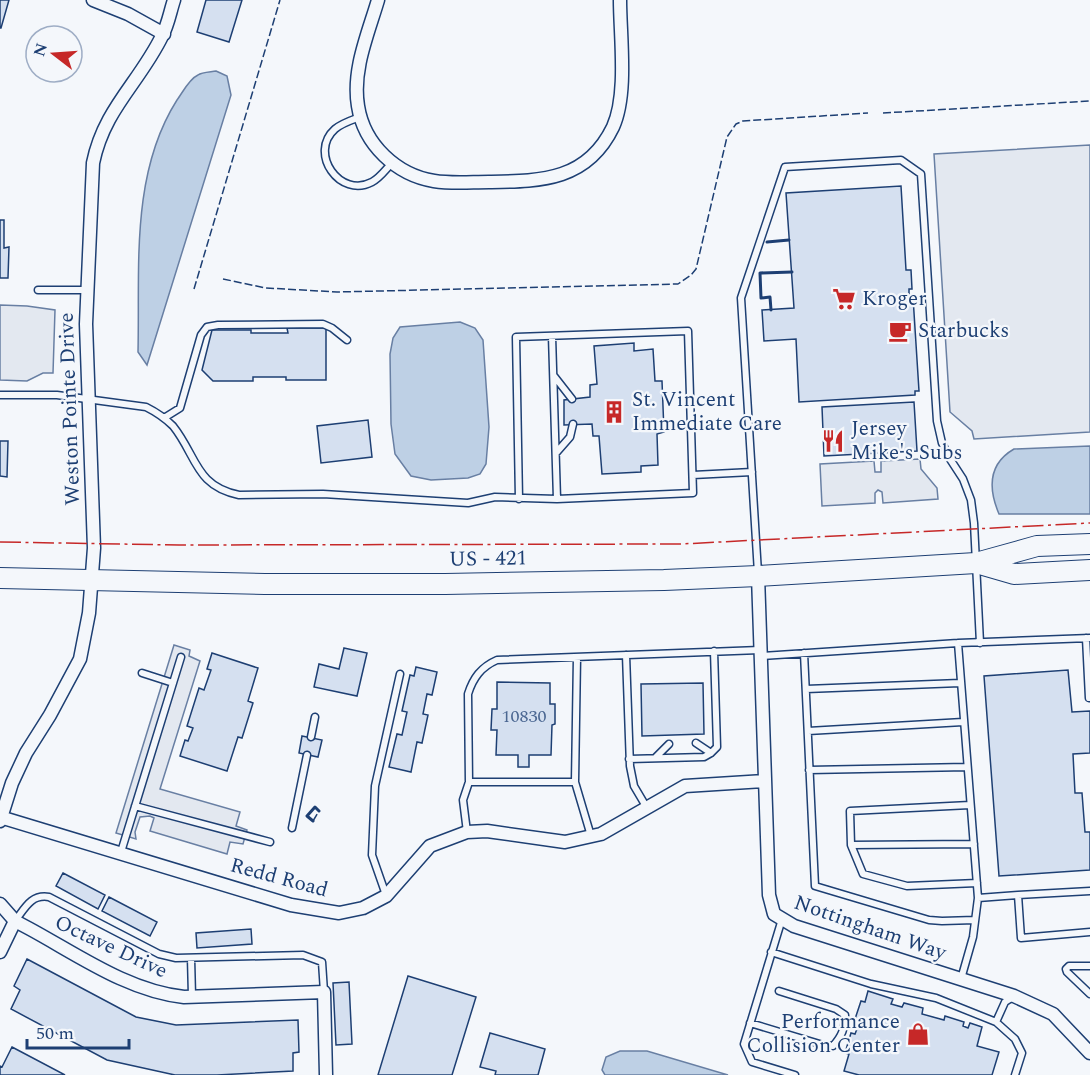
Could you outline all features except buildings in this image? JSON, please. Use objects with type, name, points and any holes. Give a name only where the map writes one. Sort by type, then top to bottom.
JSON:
[{"type":"main road","name":"US - 421","points":[[0,578],[265,584],[444,584],[758,576],[976,562],[1037,546],[1090,544]]},
{"type":"main road","name":"US - 421","points":[[976,562],[1014,574],[1090,570]]},
{"type":"street","points":[[93,0],[128,14],[164,34]]},
{"type":"street","name":"Weston Pointe Drive","points":[[0,819],[12,783],[26,753],[50,715],[80,659],[89,613],[94,548],[86,290],[93,163],[96,148],[107,120],[164,34],[174,0]]},
{"type":"street","points":[[378,0],[356,82],[359,112],[369,138],[392,163],[420,178],[453,183],[538,181],[554,178],[583,164],[602,145],[618,115],[621,88],[620,0]]},
{"type":"street","name":"Nottingham Way","points":[[758,576],[769,895],[774,914],[794,926],[1014,996],[1053,1014],[1090,1053]]},
{"type":"street","name":"Redd Road","points":[[0,819],[121,852],[291,905],[339,913],[363,908],[386,896],[430,846],[466,832],[487,831],[565,842],[601,834],[685,786],[765,781]]},
{"type":"street","name":"Octave Drive","points":[[0,904],[15,921],[137,985],[167,995],[324,992]]},
{"type":"street","points":[[0,952],[15,921]]},
{"type":"street","points":[[324,992],[326,1075]]},
{"type":"lane","points":[[359,112],[328,137],[325,156],[331,172],[344,183],[363,185],[377,178],[392,163]]},
{"type":"lane","points":[[758,576],[741,298],[784,167],[902,160],[921,174],[937,421],[942,442],[963,479],[971,500],[980,643]]},
{"type":"lane","points":[[38,291],[86,290]]},
{"type":"lane","points":[[164,418],[180,408],[201,335],[207,327],[323,324],[347,340]]},
{"type":"lane","points":[[0,395],[57,395],[146,407],[164,418],[178,435],[201,474],[210,483],[228,493],[249,496],[323,494],[468,504],[495,497],[519,499],[557,499],[693,493],[688,331],[516,337],[519,499]]},
{"type":"lane","points":[[552,336],[557,499]]},
{"type":"lane","points":[[553,375],[572,399]]},
{"type":"lane","points":[[556,453],[570,437],[573,424]]},
{"type":"lane","points":[[693,475],[752,472]]},
{"type":"lane","points":[[466,832],[463,800],[469,782],[468,694],[479,672],[487,664],[497,660],[714,651],[804,653],[958,643],[1088,638],[1089,698]]},
{"type":"lane","points":[[958,643],[978,898],[970,950],[961,979]]},
{"type":"lane","points":[[629,759],[704,757],[717,747],[714,651]]},
{"type":"lane","points":[[804,653],[815,886],[929,920],[975,920]]},
{"type":"lane","points":[[626,655],[629,759],[634,786],[647,808]]},
{"type":"lane","points":[[121,852],[181,657]]},
{"type":"lane","points":[[577,657],[575,782],[591,836]]},
{"type":"lane","points":[[142,673],[173,683]]},
{"type":"lane","points":[[386,896],[372,855],[373,813],[375,786],[400,674]]},
{"type":"lane","points":[[806,689],[960,683]]},
{"type":"lane","points":[[311,737],[315,717]]},
{"type":"lane","points":[[808,731],[963,722]]},
{"type":"lane","points":[[696,743],[711,753]]},
{"type":"lane","points":[[656,758],[669,744]]},
{"type":"lane","points":[[292,828],[307,754]]},
{"type":"lane","points":[[809,770],[967,767]]},
{"type":"lane","points":[[469,782],[575,782]]},
{"type":"lane","points":[[970,805],[850,811],[851,845],[863,874],[907,886],[977,883]]},
{"type":"lane","points":[[135,806],[270,842]]},
{"type":"lane","points":[[851,845],[974,844]]},
{"type":"lane","points":[[978,898],[1090,891]]},
{"type":"lane","points":[[1018,895],[1021,938],[1090,932]]},
{"type":"lane","points":[[15,921],[31,899],[40,896],[49,897],[159,954],[176,958],[303,955],[321,962],[324,992]]},
{"type":"lane","points":[[782,919],[744,1044],[752,1062],[795,1075]]},
{"type":"lane","points":[[771,952],[871,984],[936,998],[996,1022],[1016,1039],[1022,1053],[1015,1075]]},
{"type":"lane","points":[[191,958],[192,996]]},
{"type":"lane","points":[[1090,966],[1069,966],[1066,969],[1090,994]]},
{"type":"lane","points":[[750,1023],[823,1045],[833,1046],[840,1038],[845,1025],[845,1015],[836,1009],[779,991]]},
{"type":"lane","points":[[996,1022],[1005,1002],[1014,996]]},
{"type":"shaded area","points":[[1090,145],[1090,432],[974,439],[972,431],[950,412],[934,154]]},
{"type":"shaded area","points":[[0,305],[55,310],[53,373],[43,373],[27,381],[0,380]]},
{"type":"shaded area","points":[[920,459],[921,469],[937,488],[938,499],[883,503],[882,492],[878,490],[875,493],[875,503],[822,506],[820,464],[874,461],[875,472],[881,472],[881,461]]},
{"type":"shaded area","points":[[174,645],[190,650],[189,656],[200,661],[160,789],[240,812],[236,826],[247,830],[243,844],[230,842],[227,854],[150,831],[154,818],[150,816],[140,817],[135,832],[136,839],[116,833]]},
{"type":"water","points":[[216,71],[227,76],[231,95],[147,365],[138,352],[139,255],[145,190],[151,159],[162,129],[186,86],[200,74]]},
{"type":"water","points":[[460,322],[475,328],[483,340],[489,427],[486,464],[480,474],[468,478],[431,480],[411,476],[395,454],[391,424],[390,354],[393,338],[400,327]]},
{"type":"water","points":[[1090,446],[1090,514],[999,514],[992,486],[995,469],[1005,455],[1014,449]]},
{"type":"water","points":[[620,1051],[647,1051],[728,1075],[605,1075],[602,1070],[606,1057]]},
{"type":"fence","points":[[194,289],[280,0]]},
{"type":"fence","points":[[883,113],[1090,101]]},
{"type":"fence","points":[[223,279],[266,288],[337,292],[678,284],[696,269],[727,137],[736,124],[743,121],[868,113]]},
{"type":"fence","points":[[313,821],[319,811]]},
{"type":"wall","points":[[767,242],[789,240]]},
{"type":"wall","points":[[771,310],[770,297],[761,298],[760,273],[792,272]]},
{"type":"wall","points":[[313,821],[307,816],[315,807],[319,811]]},
{"type":"power","points":[[0,542],[179,545],[681,544],[1090,523]]},
{"type":"place","name":"Kroger","points":[[844,299]]},
{"type":"place","name":"Starbucks","points":[[900,331]]},
{"type":"place","name":"St. Vincent Immediate Care","points":[[614,412]]},
{"type":"place","name":"Jersey Mike's Subs","points":[[833,441]]},
{"type":"place","name":"Performance Collision Center","points":[[918,1034]]}]
